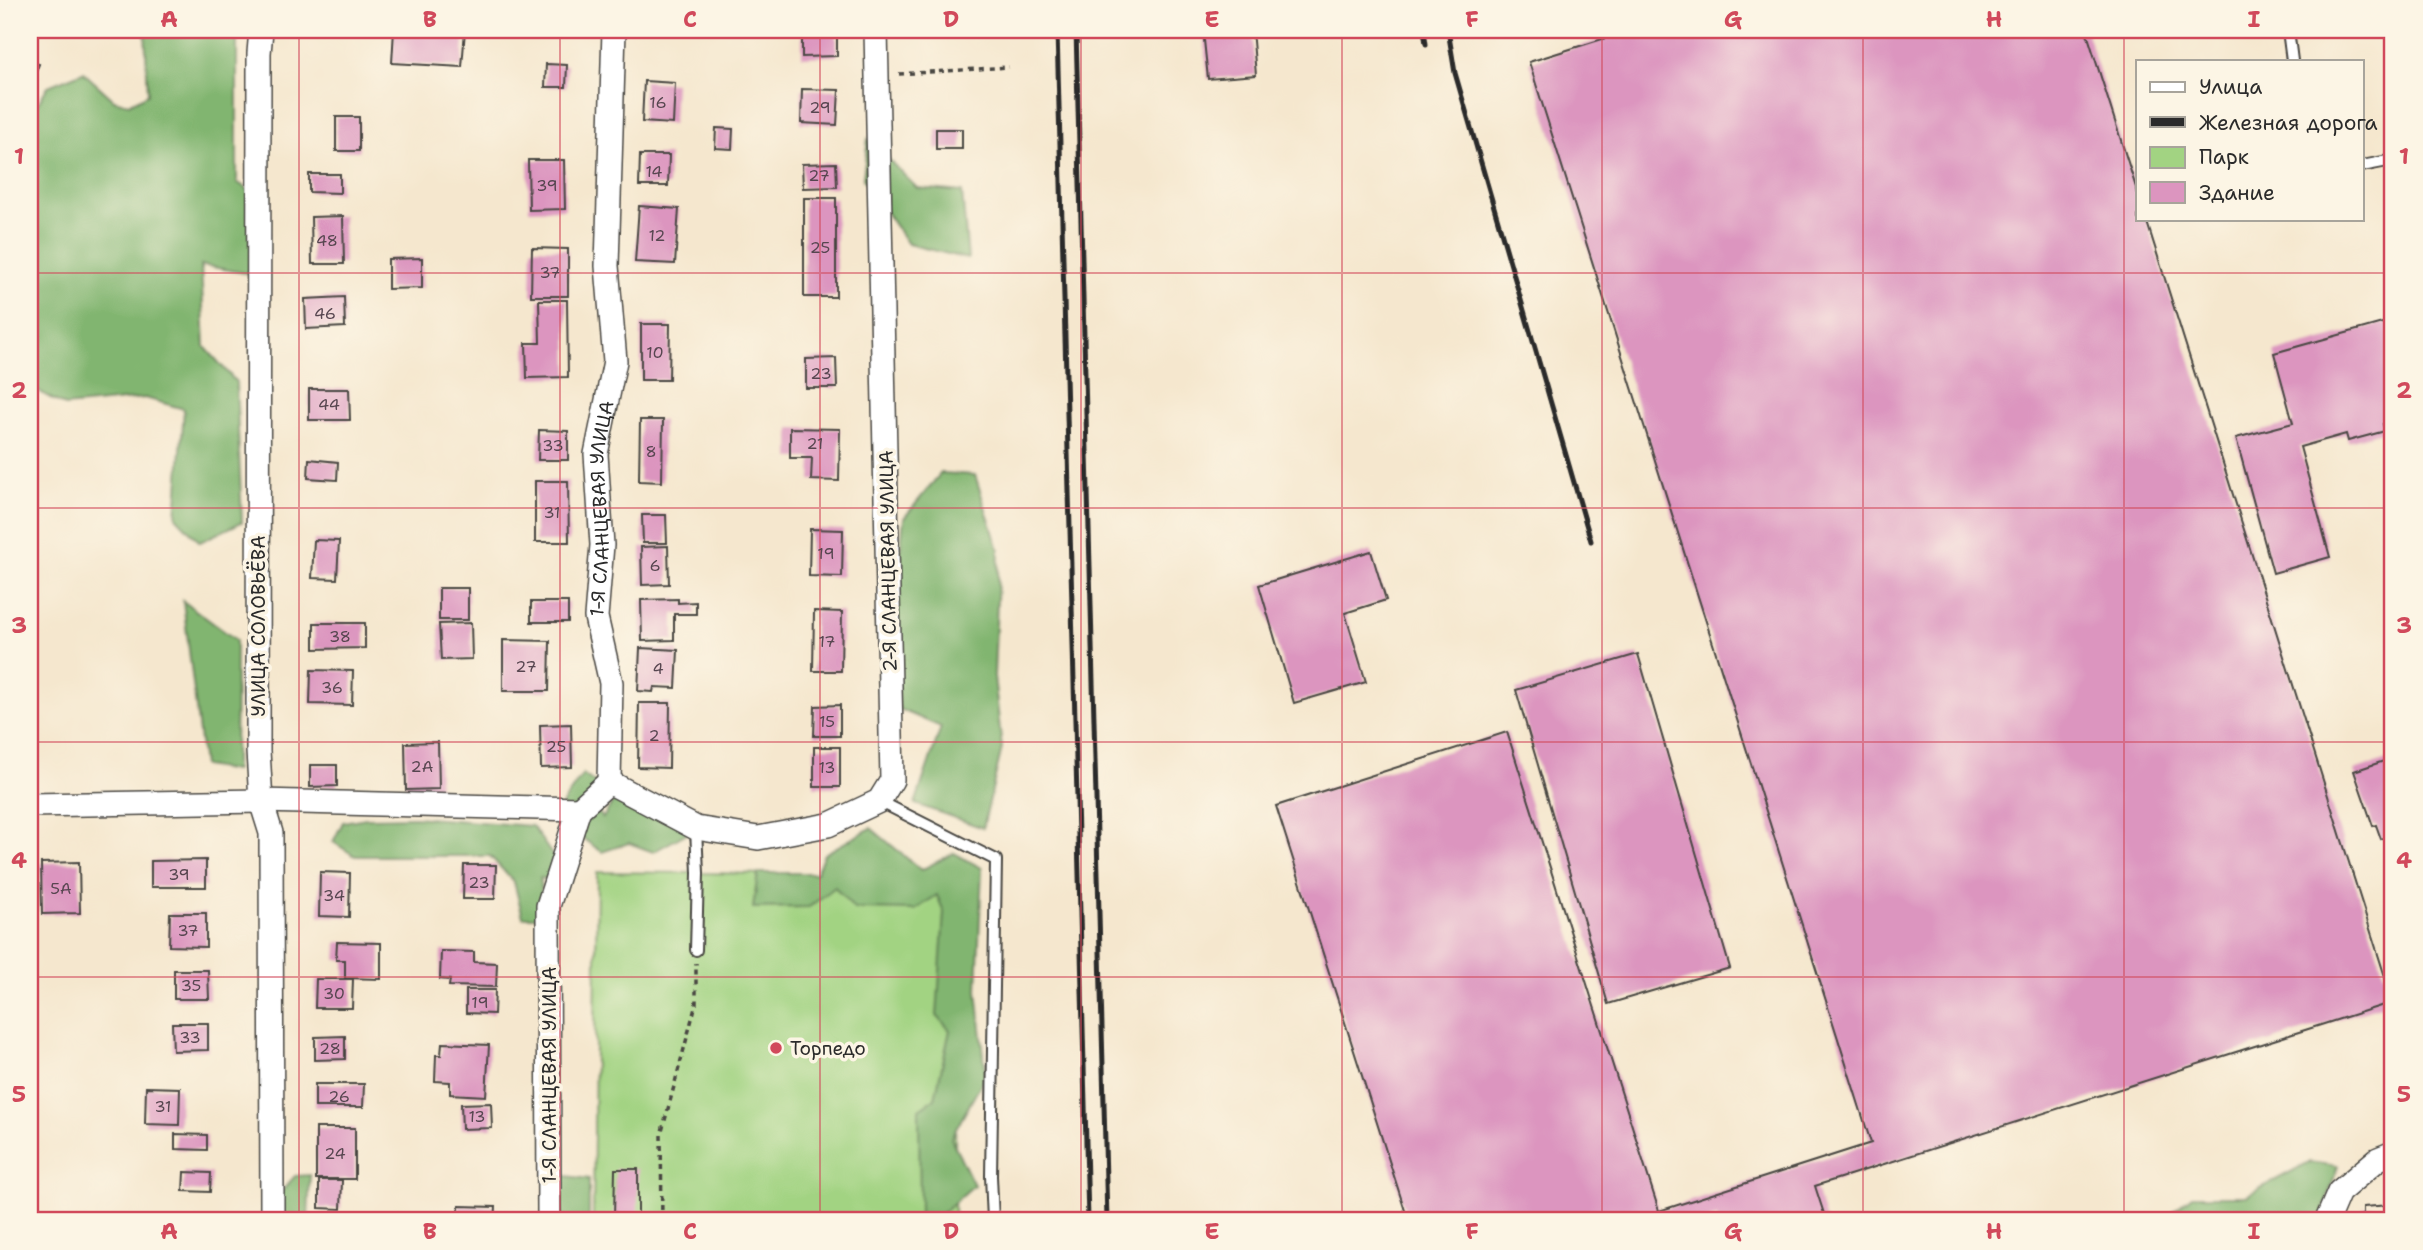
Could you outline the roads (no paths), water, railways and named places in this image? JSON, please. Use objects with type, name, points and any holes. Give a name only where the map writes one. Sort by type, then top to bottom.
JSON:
[{"type":"street","name":"УЛИЦА СОЛОВЬЁВА","points":[[261,30],[258,751],[261,801],[271,833],[272,1220]]},
{"type":"street","name":"1-Я СЛАНЦЕВАЯ УЛИЦА","points":[[610,782],[611,683],[596,617],[602,545],[596,454],[615,361],[607,266],[614,30]]},
{"type":"street","name":"2-Я СЛАНЦЕВАЯ УЛИЦА","points":[[876,30],[892,780],[879,801]]},
{"type":"street","points":[[30,805],[261,801],[579,809],[610,782],[696,828],[758,838],[828,825],[879,801]]},
{"type":"street","name":"1-Я СЛАНЦЕВАЯ УЛИЦА","points":[[549,1220],[548,906],[579,809]]},
{"type":"street","points":[[2327,1220],[2339,1192],[2378,1159],[2393,1153]]},
{"type":"lane","points":[[2288,30],[2292,60]]},
{"type":"lane","points":[[2364,166],[2393,160]]},
{"type":"lane","points":[[879,801],[996,860],[991,1176],[993,1220]]},
{"type":"lane","points":[[696,828],[696,950]]},
{"type":"railway","points":[[1057,30],[1088,1220]]},
{"type":"railway","points":[[1076,30],[1107,1220]]},
{"type":"railway","points":[[1424,30],[1426,44]]},
{"type":"railway","points":[[1448,30],[1455,73],[1591,541]]},
{"type":"place","name":"Торпедо","points":[[776,1048]]}]
